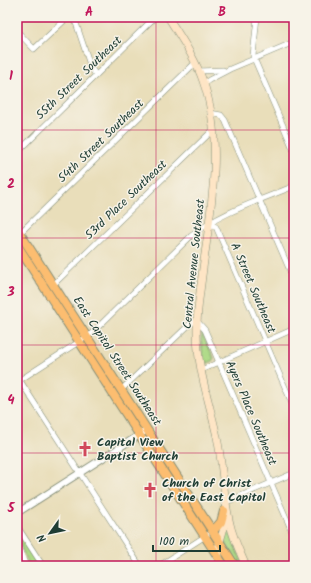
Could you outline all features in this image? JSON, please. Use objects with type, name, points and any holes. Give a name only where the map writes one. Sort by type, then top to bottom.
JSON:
[{"type":"main road","name":"Central Avenue Southeast","points":[[168,17],[196,63],[204,84],[213,130],[214,174],[197,321],[197,346],[222,466],[225,505],[232,531],[246,566]]},
{"type":"main road","name":"East Capitol Street Southeast","points":[[18,231],[235,566]]},
{"type":"main road","points":[[17,245],[224,566]]},
{"type":"main road","points":[[213,531],[221,522],[225,505]]},
{"type":"main road","points":[[219,557],[219,541],[226,522],[225,505]]},
{"type":"street","points":[[17,31],[34,49],[68,17]]},
{"type":"street","points":[[74,17],[91,68],[96,75]]},
{"type":"street","name":"55th Street Southeast","points":[[17,152],[155,17]]},
{"type":"street","points":[[257,17],[252,51],[254,59],[294,151]]},
{"type":"street","points":[[204,84],[230,69],[294,42]]},
{"type":"street","name":"54th Street Southeast","points":[[18,231],[196,63]]},
{"type":"street","points":[[199,71],[230,69]]},
{"type":"street","points":[[210,113],[221,115],[225,120],[294,280]]},
{"type":"street","name":"53rd Place Southeast","points":[[53,285],[213,130]]},
{"type":"street","points":[[140,566],[18,379],[87,337],[191,236],[209,223],[294,186]]},
{"type":"street","name":"A Street Southeast","points":[[209,223],[216,227],[294,408]]},
{"type":"street","points":[[121,390],[191,323],[197,321]]},
{"type":"street","name":"Ayers Place Southeast","points":[[197,321],[205,330],[294,536]]},
{"type":"street","points":[[201,370],[294,329]]},
{"type":"street","points":[[17,513],[147,430]]},
{"type":"street","points":[[225,505],[294,473]]},
{"type":"street","points":[[17,526],[43,566]]},
{"type":"street","points":[[159,566],[213,531]]},
{"type":"street","points":[[17,544],[26,566]]},
{"type":"green space","points":[[202,333],[214,358],[206,364],[203,361],[201,339]]},
{"type":"green space","points":[[227,528],[244,566],[240,566],[222,539]]},
{"type":"green space","points":[[17,532],[39,566],[29,566],[17,538]]},
{"type":"place","name":"Capital View Baptist Church","points":[[85,449]]},
{"type":"place","name":"Church of Christ of the East Capitol","points":[[150,490]]}]
